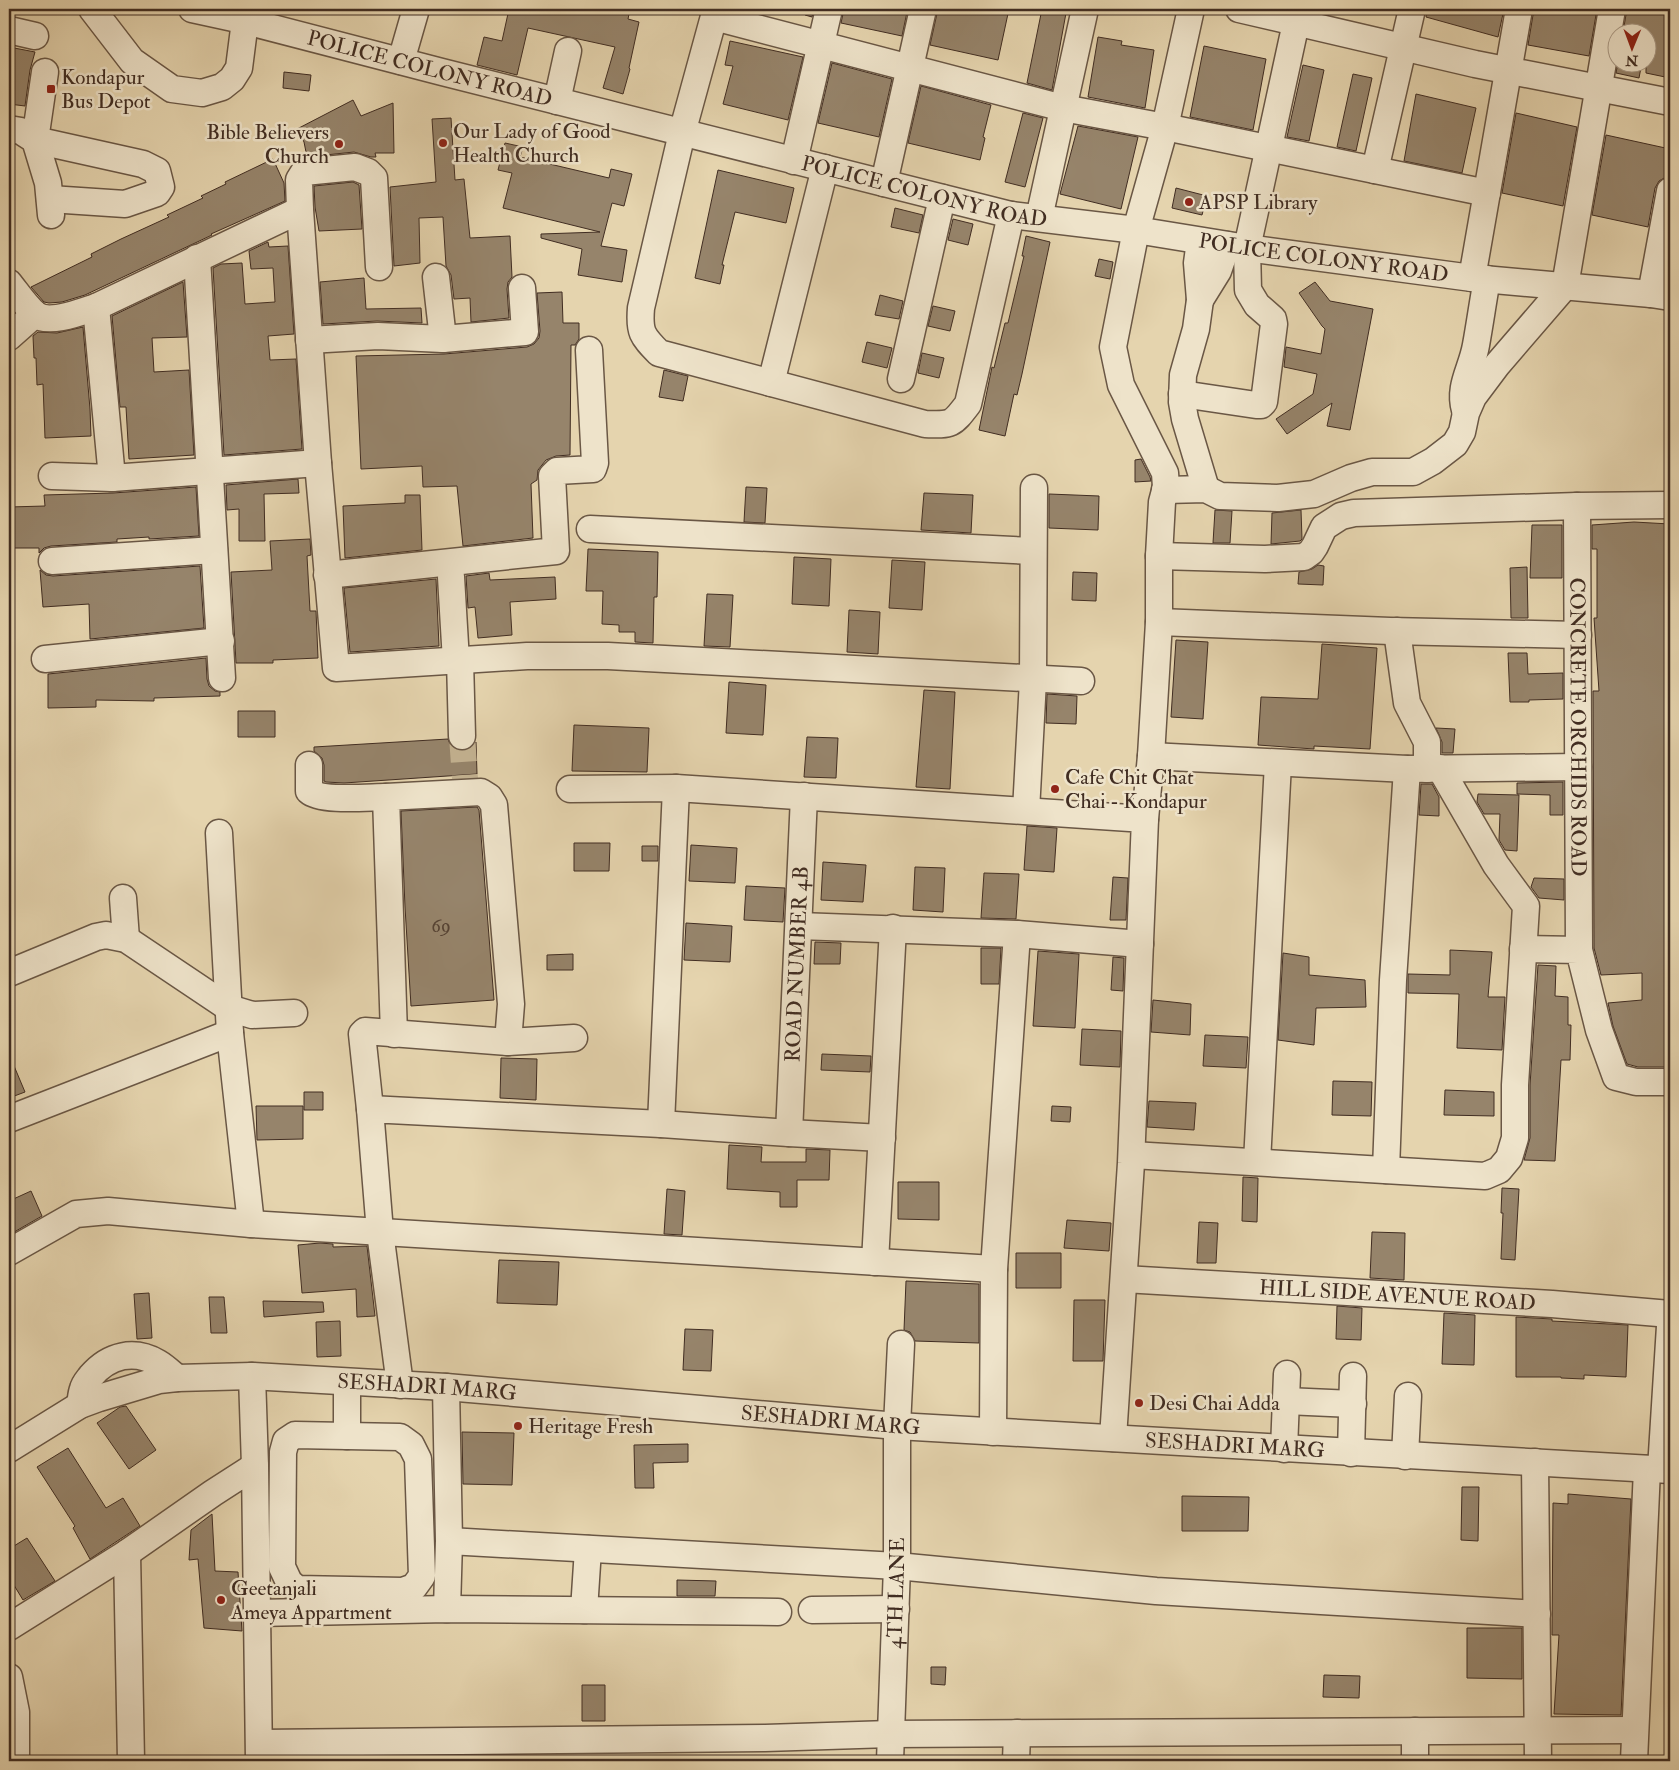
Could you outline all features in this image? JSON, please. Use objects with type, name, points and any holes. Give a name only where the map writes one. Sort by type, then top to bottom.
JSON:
[{"type":"street","points":[[92,9],[132,61],[172,89],[202,93],[222,87],[232,79],[239,68],[245,20]]},
{"type":"street","name":"POLICE COLONY ROAD","points":[[192,9],[245,20],[682,133],[1011,215],[1136,230],[1237,247],[1480,278],[1660,296]]},
{"type":"street","points":[[401,61],[416,9]]},
{"type":"street","points":[[794,161],[829,9]]},
{"type":"street","points":[[884,183],[923,9]]},
{"type":"street","points":[[1039,218],[1086,9]]},
{"type":"street","points":[[1112,1438],[1132,1154],[1145,819],[1151,756],[1159,622],[1159,556],[1162,502],[1165,490],[1165,473],[1121,385],[1113,347],[1136,230],[1165,127],[1191,9]]},
{"type":"street","points":[[1238,9],[1298,15],[1403,47],[1670,102]]},
{"type":"street","points":[[1375,170],[1412,9]]},
{"type":"street","points":[[1466,413],[1462,399],[1463,389],[1476,346],[1487,193],[1519,9]]},
{"type":"street","points":[[1165,490],[1206,489],[1220,496],[1278,498],[1314,494],[1351,478],[1372,472],[1413,472],[1434,462],[1456,444],[1462,432],[1466,413],[1473,397],[1497,365],[1565,286],[1612,9]]},
{"type":"street","points":[[1011,215],[968,404],[956,420],[946,425],[925,424],[659,353],[647,341],[640,326],[644,291],[682,133],[715,13],[820,45],[1063,108],[1487,193]]},
{"type":"street","points":[[1200,300],[1218,271],[1237,247],[1269,148],[1298,15]]},
{"type":"street","points":[[9,30],[34,36]]},
{"type":"street","points":[[557,101],[568,51]]},
{"type":"street","points":[[9,129],[21,131],[35,140],[142,164],[157,171],[161,187],[157,193],[125,204],[51,208],[48,183],[35,140],[45,72]]},
{"type":"street","points":[[379,267],[374,178],[368,172],[355,167],[304,172],[299,180],[300,210],[318,463],[336,668],[528,656],[608,656],[1033,680],[1081,681]]},
{"type":"street","points":[[770,383],[825,168]]},
{"type":"street","points":[[1660,296],[1670,191]]},
{"type":"street","points":[[901,380],[942,198]]},
{"type":"street","points":[[9,337],[18,300],[43,318],[73,314],[96,306],[300,210]]},
{"type":"street","points":[[1200,241],[1197,262],[1200,300],[1196,329],[1183,375],[1182,402],[1185,419],[1206,489]]},
{"type":"street","points":[[1182,394],[1256,405],[1263,404],[1274,324],[1273,319],[1257,305],[1248,290],[1237,247]]},
{"type":"street","points":[[196,258],[222,678]]},
{"type":"street","points":[[436,277],[443,339]]},
{"type":"street","points":[[309,340],[378,336],[443,339],[525,332],[522,288]]},
{"type":"street","points":[[96,306],[112,478]]},
{"type":"street","points":[[327,575],[556,551],[552,476],[556,471],[593,469],[595,463],[589,350]]},
{"type":"street","points":[[52,476],[112,478],[318,463]]},
{"type":"street","points":[[1026,811],[1033,680],[1034,488]]},
{"type":"street","points":[[1159,556],[1265,559],[1304,557],[1311,552],[1324,527],[1341,516],[1354,513],[1670,505]]},
{"type":"street","name":"CONCRETE ORCHIDS ROAD","points":[[1578,506],[1579,950],[1599,1030],[1616,1077],[1636,1082],[1670,1082]]},
{"type":"street","points":[[590,528],[1033,551]]},
{"type":"street","points":[[52,561],[214,550]]},
{"type":"street","points":[[451,577],[462,736]]},
{"type":"street","points":[[1159,622],[1396,631],[1578,635]]},
{"type":"street","points":[[1386,1170],[1393,980],[1425,769],[1427,742],[1407,702],[1396,631]]},
{"type":"street","points":[[45,659],[221,641]]},
{"type":"street","points":[[1151,756],[1425,769],[1578,767]]},
{"type":"street","points":[[1258,1162],[1278,762]]},
{"type":"street","points":[[309,765],[310,790],[314,795],[386,797],[465,786],[489,797],[494,805],[511,1004],[508,1042]]},
{"type":"street","points":[[1132,1154],[1486,1176],[1499,1170],[1509,1158],[1516,1138],[1515,1085],[1526,906],[1425,769]]},
{"type":"street","points":[[570,789],[676,788],[1145,819]]},
{"type":"street","points":[[661,1124],[676,788]]},
{"type":"street","name":"ROAD NUMBER 4B","points":[[789,1133],[804,796]]},
{"type":"street","points":[[386,797],[394,1034]]},
{"type":"street","points":[[219,833],[240,1015],[251,1224]]},
{"type":"street","points":[[123,898],[126,939]]},
{"type":"street","points":[[798,926],[1017,934],[1140,944]]},
{"type":"street","points":[[875,1262],[893,928]]},
{"type":"street","points":[[993,1432],[994,1269],[1017,934]]},
{"type":"street","points":[[9,973],[96,937],[106,935],[126,939],[240,1015]]},
{"type":"street","points":[[1523,948],[1579,950]]},
{"type":"street","points":[[9,1119],[240,1015],[294,1013]]},
{"type":"street","points":[[400,1385],[380,1232],[362,1034],[365,1031],[508,1042],[574,1038]]},
{"type":"street","points":[[370,1110],[661,1124],[882,1138]]},
{"type":"street","points":[[9,1252],[76,1214],[108,1211],[251,1224],[994,1269]]},
{"type":"street","name":"HILL SIDE AVENUE ROAD","points":[[1124,1279],[1552,1304],[1670,1314]]},
{"type":"street","points":[[1634,1761],[1634,1730],[1659,1469],[1670,1327]]},
{"type":"street","name":"4TH LANE","points":[[890,1761],[896,1609],[897,1426],[900,1344]]},
{"type":"street","points":[[1284,1449],[1287,1374]]},
{"type":"street","points":[[252,1376],[260,1752],[765,1750],[890,1734],[1634,1730]]},
{"type":"street","name":"SESHADRI MARG","points":[[9,1449],[80,1405],[159,1380],[252,1376],[446,1388],[897,1426],[1659,1469]]},
{"type":"street","points":[[1351,1453],[1353,1376]]},
{"type":"street","points":[[346,1436],[347,1382]]},
{"type":"street","points":[[446,1388],[449,1541],[447,1610]]},
{"type":"street","points":[[1405,1456],[1408,1396]]},
{"type":"street","points":[[1286,1401],[1353,1404]]},
{"type":"street","points":[[295,1436],[346,1436],[400,1437],[412,1445],[418,1459],[422,1576],[414,1587],[403,1591],[297,1589],[289,1582],[282,1568],[283,1452],[286,1440],[295,1436]]},
{"type":"street","points":[[1535,1462],[1538,1761]]},
{"type":"street","points":[[9,1627],[127,1553],[212,1493],[255,1466]]},
{"type":"street","points":[[449,1541],[897,1566],[1156,1591],[1537,1614]]},
{"type":"street","points":[[584,1610],[588,1549]]},
{"type":"street","points":[[127,1553],[131,1761]]},
{"type":"street","points":[[812,1610],[896,1609]]},
{"type":"street","points":[[257,1612],[447,1610],[778,1612]]},
{"type":"street","points":[[9,1677],[16,1712],[16,1761]]},
{"type":"street","points":[[1415,1731],[1415,1761]]},
{"type":"street","points":[[1016,1761],[1017,1733]]},
{"type":"building","points":[[509,9],[630,9],[628,19],[639,22],[623,94],[603,88],[615,47],[528,28],[517,75],[477,65],[484,37],[502,41]]},
{"type":"building","points":[[806,9],[814,9],[812,17],[805,15]]},
{"type":"building","points":[[844,9],[893,9],[907,12],[902,36],[841,23]]},
{"type":"building","points":[[938,9],[1009,9],[998,60],[930,45]]},
{"type":"building","points":[[1042,9],[1066,13],[1052,90],[1027,83]]},
{"type":"building","points":[[1427,9],[1504,9],[1498,37],[1426,17]]},
{"type":"building","points":[[1534,9],[1597,9],[1589,56],[1528,45]]},
{"type":"building","points":[[1627,9],[1670,9],[1670,78],[1646,73],[1656,72],[1656,22],[1625,22]]},
{"type":"building","points":[[1098,37],[1122,41],[1121,45],[1154,50],[1145,108],[1088,97]]},
{"type":"building","points":[[730,41],[803,57],[788,120],[723,104],[733,66],[725,65]]},
{"type":"building","points":[[1204,46],[1266,59],[1253,130],[1190,117]]},
{"type":"building","points":[[9,47],[35,52],[30,70],[25,106],[9,104]]},
{"type":"building","points":[[832,63],[892,79],[879,137],[818,123]]},
{"type":"building","points":[[1303,65],[1324,70],[1309,141],[1287,137]]},
{"type":"building","points":[[284,72],[311,75],[309,91],[283,88]]},
{"type":"building","points":[[1616,72],[1640,72],[1639,78]]},
{"type":"building","points":[[1353,74],[1372,78],[1356,151],[1337,147]]},
{"type":"building","points":[[921,86],[991,105],[983,137],[985,138],[980,160],[908,143]]},
{"type":"building","points":[[1416,94],[1476,108],[1462,173],[1404,161]]},
{"type":"building","points":[[353,100],[361,116],[393,103],[394,153],[375,153],[376,157],[354,152],[307,157],[304,142],[297,129]]},
{"type":"building","points":[[1023,113],[1043,118],[1025,187],[1005,182]]},
{"type":"building","points":[[1516,113],[1577,127],[1563,206],[1502,193]]},
{"type":"building","points":[[451,118],[455,180],[464,179],[470,238],[510,236],[512,277],[508,282],[507,289],[509,318],[471,322],[470,298],[454,299],[451,275],[446,266],[443,217],[419,218],[420,263],[394,266],[390,187],[436,182],[432,119]]},
{"type":"building","points":[[1078,126],[1138,137],[1121,209],[1060,194]]},
{"type":"building","points":[[1606,135],[1670,149],[1666,177],[1659,181],[1655,188],[1648,227],[1592,215]]},
{"type":"building","points":[[505,143],[523,147],[520,157],[609,178],[611,169],[632,174],[624,206],[612,203],[601,246],[627,250],[622,282],[578,275],[582,249],[541,238],[541,234],[600,232],[503,208],[512,173],[498,170]]},
{"type":"building","points":[[273,159],[284,183],[285,201],[211,234],[85,295],[62,302],[49,303],[44,302],[31,287],[92,257],[91,254],[169,217],[167,215],[203,198],[201,196],[226,184],[225,182]]},
{"type":"building","points":[[718,170],[794,188],[786,223],[735,212],[722,265],[724,265],[720,284],[695,278]]},
{"type":"building","points":[[353,182],[359,185],[362,229],[319,231],[314,186]]},
{"type":"building","name":"APSP Library","points":[[1176,188],[1207,196],[1202,215],[1172,208]]},
{"type":"building","points":[[895,208],[923,215],[919,233],[891,227]]},
{"type":"building","points":[[953,219],[973,224],[968,245],[948,240]]},
{"type":"building","points":[[1026,236],[1050,242],[1022,374],[1017,395],[1014,394],[1005,436],[979,430],[992,367],[994,368],[1005,323],[1008,323],[1024,256],[1022,256]]},
{"type":"building","points":[[268,242],[269,247],[288,246],[294,334],[268,336],[270,360],[296,359],[302,449],[224,455],[213,268],[221,264],[242,263],[245,304],[275,302],[273,268],[251,269],[249,251]]},
{"type":"building","points":[[1099,259],[1113,262],[1110,279],[1095,276]]},
{"type":"building","points":[[364,278],[366,309],[421,308],[422,323],[377,321],[323,324],[320,282]]},
{"type":"building","points":[[183,282],[187,337],[152,338],[154,372],[189,370],[194,455],[129,459],[126,407],[120,407],[112,316]]},
{"type":"building","points":[[1315,282],[1330,301],[1373,309],[1350,430],[1327,426],[1332,403],[1287,434],[1276,419],[1313,394],[1317,374],[1284,367],[1286,347],[1321,354],[1325,329],[1299,293]]},
{"type":"building","points":[[562,292],[563,323],[579,323],[579,339],[575,345],[571,345],[570,455],[556,456],[546,460],[538,470],[537,480],[531,484],[533,538],[463,546],[457,486],[423,487],[422,466],[361,469],[356,356],[444,354],[527,347],[534,344],[539,338],[537,293]]},
{"type":"building","points":[[880,295],[903,301],[899,319],[875,315]]},
{"type":"building","points":[[933,306],[955,311],[950,331],[928,326]]},
{"type":"building","points":[[83,327],[91,436],[45,438],[43,384],[37,385],[33,336],[38,332],[57,333]]},
{"type":"building","points":[[867,342],[892,348],[887,368],[862,362]]},
{"type":"building","points":[[922,353],[944,358],[939,378],[918,373]]},
{"type":"building","points":[[664,370],[688,376],[683,401],[659,397]]},
{"type":"building","points":[[1141,459],[1151,481],[1135,482],[1135,460]]},
{"type":"building","points":[[298,479],[299,493],[264,494],[265,541],[239,541],[239,509],[227,510],[226,485]]},
{"type":"building","points":[[196,487],[199,536],[117,539],[117,542],[51,546],[44,548],[39,553],[39,548],[9,548],[9,507],[45,506],[44,495],[113,493]]},
{"type":"building","points":[[746,487],[767,488],[765,523],[744,522]]},
{"type":"building","points":[[924,493],[973,495],[971,533],[921,530]]},
{"type":"building","points":[[1049,494],[1099,496],[1098,530],[1049,528]]},
{"type":"building","points":[[405,495],[420,495],[422,550],[345,558],[343,506],[405,503]]},
{"type":"building","points":[[1215,510],[1232,511],[1230,543],[1213,543]]},
{"type":"building","points":[[1301,510],[1302,539],[1300,541],[1271,544],[1272,513]]},
{"type":"building","points":[[1634,522],[1670,524],[1670,549],[1668,549],[1670,585],[1670,1067],[1638,1067],[1627,1064],[1613,1026],[1608,1003],[1642,1000],[1642,973],[1601,975],[1594,948],[1593,691],[1599,691],[1594,618],[1597,618],[1597,549],[1592,549],[1592,525]]},
{"type":"building","points":[[1532,525],[1562,525],[1562,578],[1530,578]]},
{"type":"building","points":[[310,539],[311,555],[307,556],[310,611],[316,611],[318,658],[273,660],[273,663],[236,663],[231,572],[272,570],[270,541]]},
{"type":"building","points":[[588,549],[658,552],[657,597],[654,597],[653,643],[635,642],[635,632],[619,632],[619,625],[602,624],[603,591],[586,591]]},
{"type":"building","points":[[794,557],[831,559],[829,606],[792,604]]},
{"type":"building","points":[[892,560],[925,562],[922,610],[889,608]]},
{"type":"building","points":[[1318,565],[1324,566],[1323,585],[1298,584],[1299,572],[1312,569]]},
{"type":"building","points":[[200,566],[204,628],[90,639],[89,604],[43,607],[40,570],[46,575],[53,576]]},
{"type":"building","points":[[1527,567],[1528,618],[1511,618],[1510,568]]},
{"type":"building","points":[[1073,572],[1097,573],[1096,601],[1072,600]]},
{"type":"building","points":[[489,573],[490,580],[555,577],[556,599],[510,602],[512,635],[478,638],[475,607],[468,608],[466,576]]},
{"type":"building","points":[[436,579],[439,646],[350,652],[344,588]]},
{"type":"building","points":[[707,594],[733,595],[730,647],[704,646]]},
{"type":"building","points":[[849,610],[880,612],[878,654],[847,652]]},
{"type":"building","points":[[1176,640],[1208,642],[1203,719],[1171,717]]},
{"type":"building","points":[[1322,644],[1377,648],[1370,749],[1314,746],[1314,749],[1258,745],[1261,697],[1318,699]]},
{"type":"building","points":[[1508,653],[1527,653],[1528,674],[1563,673],[1563,699],[1510,702]]},
{"type":"building","points":[[206,658],[209,686],[215,691],[220,692],[220,696],[154,698],[154,701],[96,700],[96,707],[48,708],[48,674]]},
{"type":"building","points":[[729,682],[766,685],[763,735],[726,733]]},
{"type":"building","points":[[924,690],[955,692],[950,789],[916,787]]},
{"type":"building","points":[[1047,694],[1077,696],[1076,724],[1046,723]]},
{"type":"building","points":[[238,711],[275,711],[275,737],[238,737]]},
{"type":"building","points":[[574,725],[649,728],[647,772],[572,771]]},
{"type":"building","points":[[1436,728],[1455,729],[1453,753],[1442,753],[1442,742]]},
{"type":"building","points":[[807,737],[838,738],[836,778],[804,777]]},
{"type":"building","points":[[448,739],[454,749],[462,751],[470,748],[476,742],[477,774],[344,783],[326,782],[324,781],[322,758],[314,751],[314,747]]},
{"type":"building","points":[[1563,782],[1563,815],[1550,815],[1550,795],[1517,794],[1517,783]]},
{"type":"building","points":[[1421,784],[1432,784],[1439,797],[1439,816],[1419,815]]},
{"type":"building","points":[[1478,794],[1519,795],[1517,851],[1505,850],[1499,840],[1500,814],[1484,814],[1477,802]]},
{"type":"building","points":[[477,807],[479,810],[494,1000],[411,1006],[401,811]]},
{"type":"building","points":[[1027,826],[1057,828],[1054,872],[1024,870]]},
{"type":"building","points":[[574,843],[610,843],[609,871],[574,871]]},
{"type":"building","points":[[691,845],[737,848],[735,883],[689,881]]},
{"type":"building","points":[[642,846],[658,846],[658,861],[642,861]]},
{"type":"building","points":[[823,862],[866,865],[863,902],[821,900]]},
{"type":"building","points":[[915,867],[945,868],[943,912],[913,910]]},
{"type":"building","points":[[984,873],[1019,874],[1016,919],[981,918]]},
{"type":"building","points":[[1113,877],[1128,878],[1126,920],[1110,920]]},
{"type":"building","points":[[1534,878],[1564,879],[1564,900],[1539,898],[1531,887]]},
{"type":"building","points":[[746,886],[785,888],[783,922],[744,920]]},
{"type":"building","points":[[686,923],[732,926],[730,962],[684,960]]},
{"type":"building","points":[[815,942],[841,943],[840,964],[814,964]]},
{"type":"building","points":[[981,948],[1001,948],[999,984],[981,984]]},
{"type":"building","points":[[1450,950],[1492,952],[1488,997],[1505,997],[1502,1050],[1457,1048],[1459,994],[1408,993],[1408,974],[1450,975]]},
{"type":"building","points":[[1038,951],[1079,954],[1075,1028],[1033,1026]]},
{"type":"building","points":[[1283,953],[1309,957],[1309,975],[1365,980],[1366,1007],[1316,1008],[1314,1045],[1278,1040]]},
{"type":"building","points":[[573,954],[573,970],[547,970],[547,955]]},
{"type":"building","points":[[1113,957],[1124,958],[1123,991],[1111,990]]},
{"type":"building","points":[[1538,965],[1556,966],[1555,996],[1568,997],[1568,1025],[1571,1025],[1570,1060],[1561,1060],[1555,1161],[1524,1160],[1530,1138],[1530,1085]]},
{"type":"building","points":[[1153,1000],[1191,1004],[1190,1035],[1151,1032]]},
{"type":"building","points":[[1082,1029],[1121,1031],[1120,1067],[1080,1065]]},
{"type":"building","points":[[1205,1035],[1248,1037],[1246,1068],[1203,1066]]},
{"type":"building","points":[[9,1054],[25,1092],[9,1098]]},
{"type":"building","points":[[822,1054],[871,1056],[870,1072],[821,1070]]},
{"type":"building","points":[[501,1058],[537,1059],[536,1100],[500,1098]]},
{"type":"building","points":[[1333,1081],[1372,1082],[1371,1116],[1332,1115]]},
{"type":"building","points":[[1445,1090],[1494,1092],[1494,1116],[1444,1115]]},
{"type":"building","points":[[304,1092],[323,1092],[323,1110],[304,1110]]},
{"type":"building","points":[[1149,1101],[1196,1103],[1194,1130],[1147,1127]]},
{"type":"building","points":[[256,1106],[303,1106],[303,1139],[257,1140]]},
{"type":"building","points":[[1052,1106],[1071,1107],[1070,1122],[1051,1121]]},
{"type":"building","points":[[729,1145],[762,1147],[761,1162],[806,1162],[806,1149],[830,1150],[829,1180],[797,1180],[797,1207],[780,1207],[780,1192],[727,1189]]},
{"type":"building","points":[[1243,1177],[1258,1178],[1257,1222],[1242,1221]]},
{"type":"building","points":[[898,1182],[939,1182],[939,1220],[898,1219]]},
{"type":"building","points":[[1502,1188],[1519,1189],[1515,1260],[1501,1259]]},
{"type":"building","points":[[667,1189],[685,1191],[682,1235],[664,1234]]},
{"type":"building","points":[[31,1191],[42,1216],[9,1235],[9,1201]]},
{"type":"building","points":[[1067,1220],[1111,1223],[1109,1251],[1064,1248]]},
{"type":"building","points":[[1199,1222],[1218,1223],[1216,1263],[1197,1263]]},
{"type":"building","points":[[1372,1232],[1405,1233],[1404,1280],[1370,1278]]},
{"type":"building","points":[[333,1244],[333,1247],[367,1246],[375,1316],[357,1317],[356,1289],[302,1293],[298,1245]]},
{"type":"building","points":[[1016,1253],[1061,1253],[1061,1288],[1016,1288]]},
{"type":"building","points":[[499,1260],[559,1262],[557,1305],[497,1303]]},
{"type":"building","points":[[906,1281],[979,1284],[979,1343],[915,1341],[910,1332],[904,1330]]},
{"type":"building","points":[[149,1293],[152,1338],[137,1339],[134,1294]]},
{"type":"building","points":[[209,1297],[224,1297],[227,1333],[211,1333]]},
{"type":"building","points":[[1074,1300],[1105,1300],[1103,1361],[1073,1361]]},
{"type":"building","points":[[263,1301],[323,1302],[324,1312],[264,1317]]},
{"type":"building","points":[[1337,1306],[1362,1308],[1361,1340],[1336,1339]]},
{"type":"building","points":[[1444,1313],[1475,1315],[1474,1365],[1442,1364]]},
{"type":"building","points":[[1516,1317],[1628,1325],[1626,1377],[1584,1375],[1584,1379],[1516,1377]]},
{"type":"building","points":[[340,1321],[341,1356],[317,1357],[316,1322]]},
{"type":"building","points":[[685,1329],[713,1330],[711,1371],[683,1370]]},
{"type":"building","points":[[126,1406],[156,1450],[129,1469],[97,1423],[120,1407]]},
{"type":"building","points":[[462,1432],[514,1433],[512,1485],[463,1484]]},
{"type":"building","points":[[688,1444],[688,1462],[653,1463],[654,1488],[635,1488],[634,1445]]},
{"type":"building","points":[[68,1448],[106,1508],[123,1498],[140,1526],[90,1559],[73,1528],[75,1526],[37,1467]]},
{"type":"building","points":[[1462,1487],[1479,1487],[1478,1541],[1461,1540]]},
{"type":"building","points":[[1568,1494],[1631,1499],[1621,1715],[1554,1714],[1559,1635],[1552,1635],[1553,1503],[1568,1504]]},
{"type":"building","points":[[1182,1496],[1249,1497],[1248,1531],[1182,1531]]},
{"type":"building","name":"Geetanjali Ameya Appartment","points":[[212,1514],[215,1571],[238,1572],[242,1631],[204,1628],[198,1559],[189,1560],[191,1530]]},
{"type":"building","points":[[27,1538],[55,1581],[23,1600],[9,1577],[9,1549]]},
{"type":"building","points":[[677,1580],[716,1581],[715,1596],[677,1596]]},
{"type":"building","points":[[1467,1628],[1522,1628],[1522,1679],[1467,1678]]},
{"type":"building","points":[[931,1667],[946,1667],[945,1685],[931,1684]]},
{"type":"building","points":[[1324,1675],[1360,1676],[1359,1698],[1323,1697]]},
{"type":"building","points":[[582,1685],[605,1685],[605,1721],[582,1721]]},
{"type":"tunnel","points":[[462,736],[465,779]]},
{"type":"place","name":"Kondapur Bus Depot","points":[[51,89]]},
{"type":"place","name":"Our Lady of Good Health Church","points":[[443,143]]},
{"type":"place","name":"Bible Believers Church","points":[[339,144]]},
{"type":"place","name":"APSP Library","points":[[1189,202]]},
{"type":"place","name":"Cafe Chit Chat Chai - Kondapur","points":[[1055,789]]},
{"type":"place","name":"Desi Chai Adda","points":[[1139,1403]]},
{"type":"place","name":"Heritage Fresh","points":[[518,1426]]},
{"type":"place","name":"Geetanjali Ameya Appartment","points":[[221,1600]]}]
